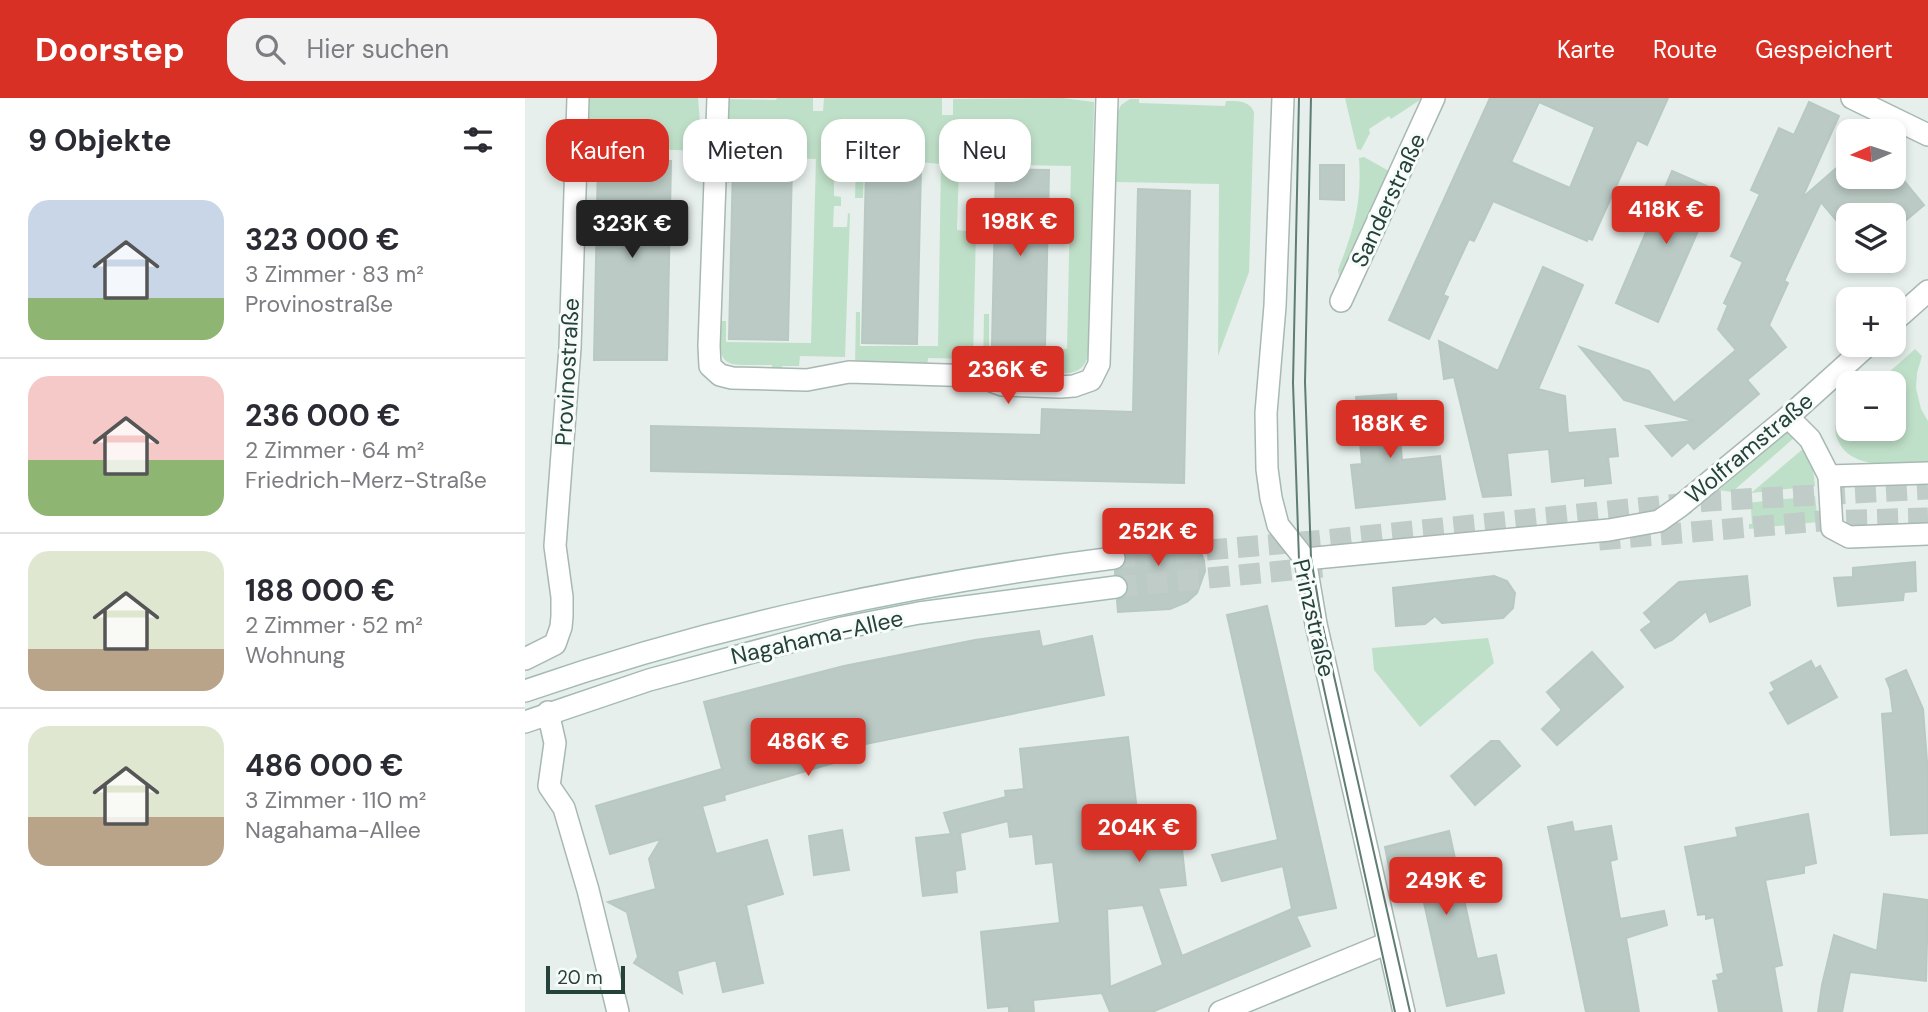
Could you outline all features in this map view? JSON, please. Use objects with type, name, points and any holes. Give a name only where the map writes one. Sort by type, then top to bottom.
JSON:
[{"type":"street","name":"Provinostraße","points":[[525,659],[548,650],[555,644],[561,627],[562,597],[555,546],[570,348],[578,98]]},
{"type":"street","points":[[717,98],[709,346],[710,366],[720,375],[807,380],[849,372],[978,376],[1002,385],[1060,387],[1074,386],[1091,380],[1099,364],[1107,98]]},
{"type":"street","name":"Prinzstraße","points":[[1283,98],[1275,306],[1266,413],[1271,498],[1278,525],[1305,559],[1316,624],[1404,1012]]},
{"type":"street","name":"Sanderstraße","points":[[1341,301],[1434,98]]},
{"type":"street","points":[[1852,98],[1928,135]]},
{"type":"street","points":[[1906,310],[1928,291]]},
{"type":"street","name":"Wolframstraße","points":[[1305,559],[1609,530],[1659,520],[1679,507],[1788,417],[1855,357]]},
{"type":"street","points":[[1788,417],[1810,439],[1829,476],[1832,528],[1849,537],[1928,534]]},
{"type":"street","points":[[1829,476],[1928,473]]},
{"type":"street","name":"Nagahama-Allee","points":[[525,691],[664,646],[841,602],[1009,571],[1114,558]]},
{"type":"street","name":"Nagahama-Allee","points":[[525,722],[548,712],[673,673],[842,628],[919,613],[1116,587]]},
{"type":"street","points":[[548,712],[555,743],[549,786],[564,808],[588,890],[618,1012]]},
{"type":"street","points":[[1220,1012],[1388,943]]},
{"type":"green space","points":[[589,98],[698,98],[700,119],[683,119],[683,150],[669,150],[669,119],[586,119]]},
{"type":"green space","points":[[813,98],[813,111],[823,111],[824,98],[942,98],[942,115],[953,115],[953,99],[1062,98],[1094,102],[1089,347],[1082,367],[1070,373],[983,370],[984,314],[989,314],[989,349],[1067,349],[1071,166],[1031,165],[1031,119],[939,119],[939,164],[925,163],[925,119],[821,119],[821,182],[834,182],[834,196],[841,197],[841,206],[834,206],[833,227],[847,227],[848,213],[850,214],[845,357],[800,356],[799,366],[782,366],[782,373],[773,373],[772,365],[735,364],[723,358],[718,321],[726,321],[726,342],[811,343],[816,159],[807,159],[807,119],[726,119],[727,99]]},
{"type":"green space","points":[[1345,98],[1423,98],[1391,119],[1389,116],[1369,129],[1370,133],[1361,150],[1357,149]]},
{"type":"green space","points":[[1130,99],[1139,99],[1139,103],[1225,106],[1226,101],[1238,101],[1249,105],[1254,112],[1249,272],[1218,356],[1219,184],[1116,182],[1118,112],[1121,105]]},
{"type":"green space","points":[[1364,157],[1389,171],[1339,277],[1338,270],[1358,202],[1359,158]]},
{"type":"green space","points":[[855,182],[863,182],[863,198],[855,198]]},
{"type":"green space","points":[[941,182],[958,182],[957,230],[976,232],[973,359],[928,358],[927,369],[855,367],[856,312],[860,312],[860,346],[938,346]]},
{"type":"green space","points":[[1915,349],[1922,356],[1916,388],[1921,409],[1928,421],[1928,462],[1877,464],[1864,461],[1853,457],[1839,441],[1906,441],[1906,371],[1890,371]]},
{"type":"green space","points":[[1787,432],[1794,438],[1732,492],[1719,490]]},
{"type":"green space","points":[[1804,448],[1812,459],[1815,486],[1751,493]]},
{"type":"green space","points":[[1815,496],[1818,522],[1749,529],[1749,524],[1752,524],[1751,508],[1747,508],[1747,503]]},
{"type":"green space","points":[[1488,638],[1494,663],[1420,727],[1374,670],[1372,648]]},
{"type":"building","points":[[1490,98],[1668,98],[1647,145],[1637,140],[1592,240],[1588,238],[1587,241],[1493,201],[1474,241],[1469,239],[1443,295],[1448,297],[1429,339],[1389,320]],"holes":[[[1539,102],[1595,127],[1570,188],[1511,162]]]},
{"type":"building","points":[[1809,102],[1839,116],[1802,198],[1836,168],[1836,189],[1906,189],[1906,183],[1924,205],[1906,220],[1906,203],[1836,203],[1836,220],[1821,202],[1784,281],[1788,283],[1769,325],[1786,347],[1747,380],[1759,394],[1694,449],[1688,442],[1672,456],[1646,426],[1694,421],[1624,400],[1580,347],[1649,371],[1674,403],[1736,350],[1718,329],[1728,305],[1724,303],[1743,262],[1731,256],[1760,194],[1751,190],[1779,128],[1794,135]]},
{"type":"building","points":[[671,161],[667,360],[594,360],[598,182],[669,182]]},
{"type":"building","points":[[1320,165],[1344,165],[1344,200],[1320,199]]},
{"type":"building","points":[[1031,170],[1049,170],[1045,346],[992,345],[996,182],[1031,182]]},
{"type":"building","points":[[1672,171],[1716,190],[1658,322],[1616,303]]},
{"type":"building","points":[[733,182],[792,182],[788,340],[729,339]]},
{"type":"building","points":[[866,182],[921,182],[917,344],[862,343]]},
{"type":"building","points":[[1138,189],[1190,191],[1184,483],[651,471],[651,426],[1041,435],[1042,409],[1133,412]]},
{"type":"building","points":[[1543,267],[1583,285],[1538,389],[1565,396],[1568,433],[1615,429],[1618,456],[1608,457],[1611,483],[1585,486],[1585,478],[1552,482],[1549,449],[1507,453],[1511,495],[1483,497],[1454,377],[1444,379],[1439,341],[1498,371]]},
{"type":"building","points":[[1396,394],[1402,460],[1440,456],[1445,499],[1356,508],[1351,465],[1362,464],[1356,397]]},
{"type":"building","points":[[1164,525],[1185,531],[1198,544],[1205,571],[1197,593],[1187,602],[1170,609],[1118,612],[1117,600],[1124,597],[1129,586],[1126,579],[1115,574],[1115,571],[1123,568],[1127,557],[1124,549],[1113,545],[1112,530]]},
{"type":"building","points":[[1915,562],[1916,591],[1904,592],[1903,600],[1838,606],[1834,578],[1853,577],[1853,568]]},
{"type":"building","points":[[1494,576],[1507,581],[1515,593],[1513,608],[1503,618],[1442,623],[1435,616],[1425,624],[1396,626],[1393,588]]},
{"type":"building","points":[[1747,576],[1750,605],[1710,622],[1706,611],[1672,640],[1655,648],[1641,630],[1652,622],[1644,613],[1679,582]]},
{"type":"building","points":[[1267,606],[1336,908],[1296,916],[1310,946],[1152,1012],[1110,1012],[1102,993],[1033,1000],[1034,1012],[1009,1012],[1009,1006],[988,1008],[981,932],[1060,923],[1053,862],[1036,864],[1033,834],[1010,837],[1008,821],[960,833],[965,869],[955,871],[957,892],[923,896],[916,838],[951,834],[944,813],[1006,797],[1005,791],[1024,789],[1020,749],[1128,737],[1140,835],[1180,831],[1186,885],[1158,888],[1182,956],[1292,909],[1283,866],[1222,881],[1212,855],[1278,840],[1227,615]],"holes":[[[1143,905],[1163,965],[1110,987],[1107,909]]]},
{"type":"building","points":[[1039,631],[1042,647],[1092,636],[1104,695],[851,747],[854,757],[724,795],[725,800],[702,806],[716,854],[767,840],[783,894],[746,905],[763,983],[723,992],[716,960],[677,971],[682,993],[634,963],[638,957],[627,912],[608,902],[656,889],[649,859],[661,839],[610,854],[596,806],[722,769],[704,702],[844,666],[975,640]]},
{"type":"building","points":[[1592,652],[1623,687],[1557,745],[1542,729],[1562,710],[1547,692]]},
{"type":"building","points":[[1811,661],[1815,669],[1820,666],[1837,697],[1788,724],[1770,693],[1775,690],[1771,683]]},
{"type":"building","points":[[1906,670],[1923,709],[1928,775],[1928,833],[1891,835],[1882,714],[1893,713],[1886,679]]},
{"type":"building","points":[[1491,741],[1499,741],[1520,766],[1475,805],[1451,776]]},
{"type":"building","points":[[1808,814],[1816,863],[1804,866],[1804,873],[1765,880],[1782,965],[1774,967],[1782,1012],[1719,1012],[1713,981],[1719,980],[1717,975],[1724,973],[1714,917],[1706,919],[1706,914],[1698,915],[1685,847],[1738,837],[1736,828]]},
{"type":"building","points":[[1572,822],[1574,832],[1611,826],[1617,859],[1610,861],[1620,919],[1664,911],[1667,925],[1626,938],[1639,1012],[1586,1012],[1548,827]]},
{"type":"building","points":[[842,830],[849,870],[814,875],[809,836]]},
{"type":"building","points":[[1449,831],[1477,959],[1496,955],[1504,993],[1447,1006],[1418,876],[1392,882],[1385,847]]},
{"type":"building","points":[[1884,894],[1928,900],[1926,981],[1850,972],[1842,1012],[1818,1012],[1834,935],[1877,951]]},
{"type":"tunnel","points":[[1114,558],[1314,541],[1708,501],[1928,489]]},
{"type":"tunnel","points":[[1599,540],[1821,521],[1928,518]]},
{"type":"tunnel","points":[[1116,587],[1323,567]]},
{"type":"tram line","points":[[1299,98],[1293,383],[1299,560],[1310,625],[1395,1012]]},
{"type":"tram line","points":[[1311,98],[1305,382],[1311,558],[1322,623],[1410,1012]]}]
